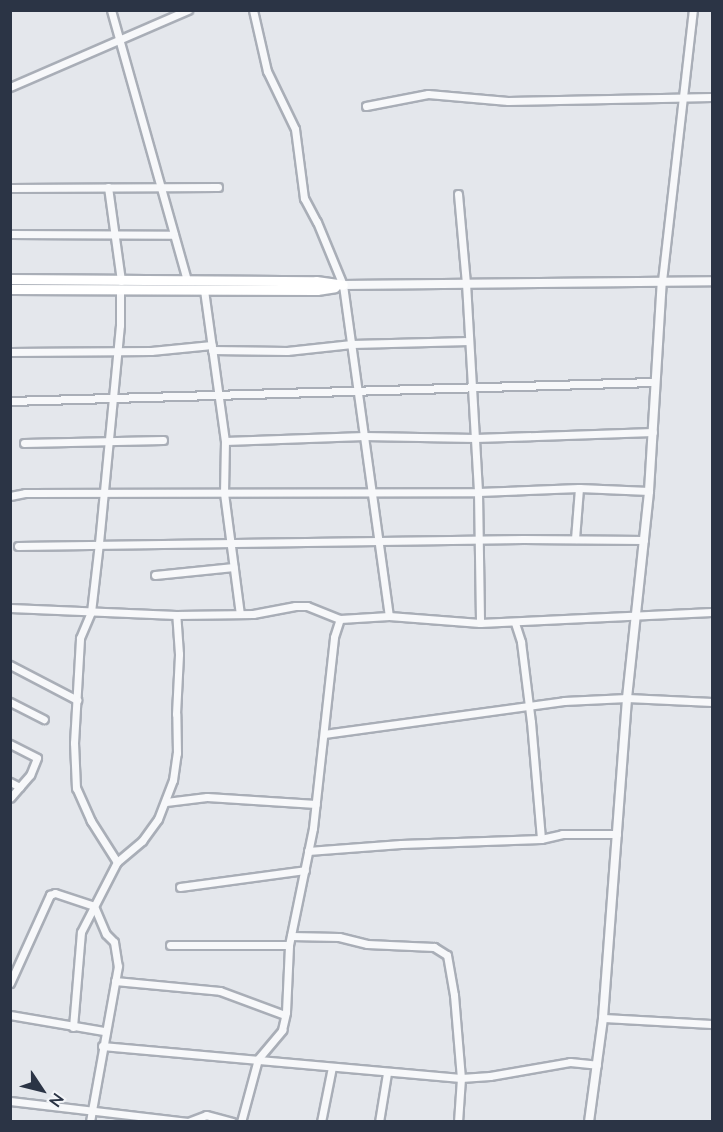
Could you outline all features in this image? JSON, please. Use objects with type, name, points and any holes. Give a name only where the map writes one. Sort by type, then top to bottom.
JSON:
[{"type":"main road","points":[[10,279],[204,290],[316,290],[343,285]]},
{"type":"main road","points":[[10,289],[187,280],[316,280],[343,285]]},
{"type":"street","points":[[111,10],[187,280]]},
{"type":"street","points":[[10,87],[188,10]]},
{"type":"street","points":[[253,10],[267,71],[295,129],[304,198],[317,222],[343,285],[389,616]]},
{"type":"street","points":[[589,1122],[603,1018],[627,698],[649,491],[662,281],[693,10]]},
{"type":"street","points":[[366,106],[428,94],[508,101],[712,97]]},
{"type":"street","points":[[108,187],[121,285],[99,543],[91,612],[80,639],[75,788],[91,821],[117,862]]},
{"type":"street","points":[[10,188],[218,187]]},
{"type":"street","points":[[458,194],[466,283],[478,492],[480,623]]},
{"type":"street","points":[[10,234],[114,233],[174,236]]},
{"type":"street","points":[[343,285],[712,281]]},
{"type":"street","points":[[204,290],[225,441],[224,493],[240,614]]},
{"type":"street","points":[[10,352],[152,351],[212,348],[287,351],[352,344],[469,341]]},
{"type":"street","points":[[10,401],[655,382]]},
{"type":"street","points":[[225,441],[364,435],[475,438],[652,432]]},
{"type":"street","points":[[24,443],[163,440]]},
{"type":"street","points":[[10,496],[25,493],[372,490],[478,492],[579,488],[649,491]]},
{"type":"street","points":[[575,539],[579,488]]},
{"type":"street","points":[[18,546],[99,543],[644,540]]},
{"type":"street","points":[[155,575],[234,567]]},
{"type":"street","points":[[10,608],[176,615],[240,614],[307,606],[340,620],[389,616],[480,623],[712,612]]},
{"type":"street","points":[[73,1027],[81,932],[117,862],[142,841],[166,802],[177,753],[179,654],[176,615]]},
{"type":"street","points":[[241,1122],[258,1059],[282,1030],[285,1015],[289,945],[316,804],[334,637],[340,620]]},
{"type":"street","points":[[515,623],[521,642],[529,705],[541,838]]},
{"type":"street","points":[[10,665],[77,700]]},
{"type":"street","points":[[324,734],[529,705],[627,698],[712,702]]},
{"type":"street","points":[[10,702],[44,719]]},
{"type":"street","points":[[10,744],[37,758],[30,775],[10,798]]},
{"type":"street","points":[[10,782],[20,788]]},
{"type":"street","points":[[166,802],[207,797],[316,804]]},
{"type":"street","points":[[308,850],[401,843],[541,838],[562,834],[617,834]]},
{"type":"street","points":[[180,887],[304,870]]},
{"type":"street","points":[[10,983],[50,896],[55,893],[94,906],[106,934],[114,942],[118,966],[104,1031],[90,1122]]},
{"type":"street","points":[[291,936],[339,937],[367,944],[406,944],[442,951],[447,956],[451,970],[461,1078],[458,1122]]},
{"type":"street","points":[[170,945],[289,945]]},
{"type":"street","points":[[115,981],[220,991],[285,1015]]},
{"type":"street","points":[[10,1015],[104,1031]]},
{"type":"street","points":[[603,1018],[712,1024]]},
{"type":"street","points":[[102,1046],[461,1078],[490,1076],[570,1062],[597,1065]]},
{"type":"street","points":[[321,1122],[333,1067]]},
{"type":"street","points":[[379,1122],[387,1073]]},
{"type":"street","points":[[10,1101],[188,1122],[206,1115],[232,1122]]}]
